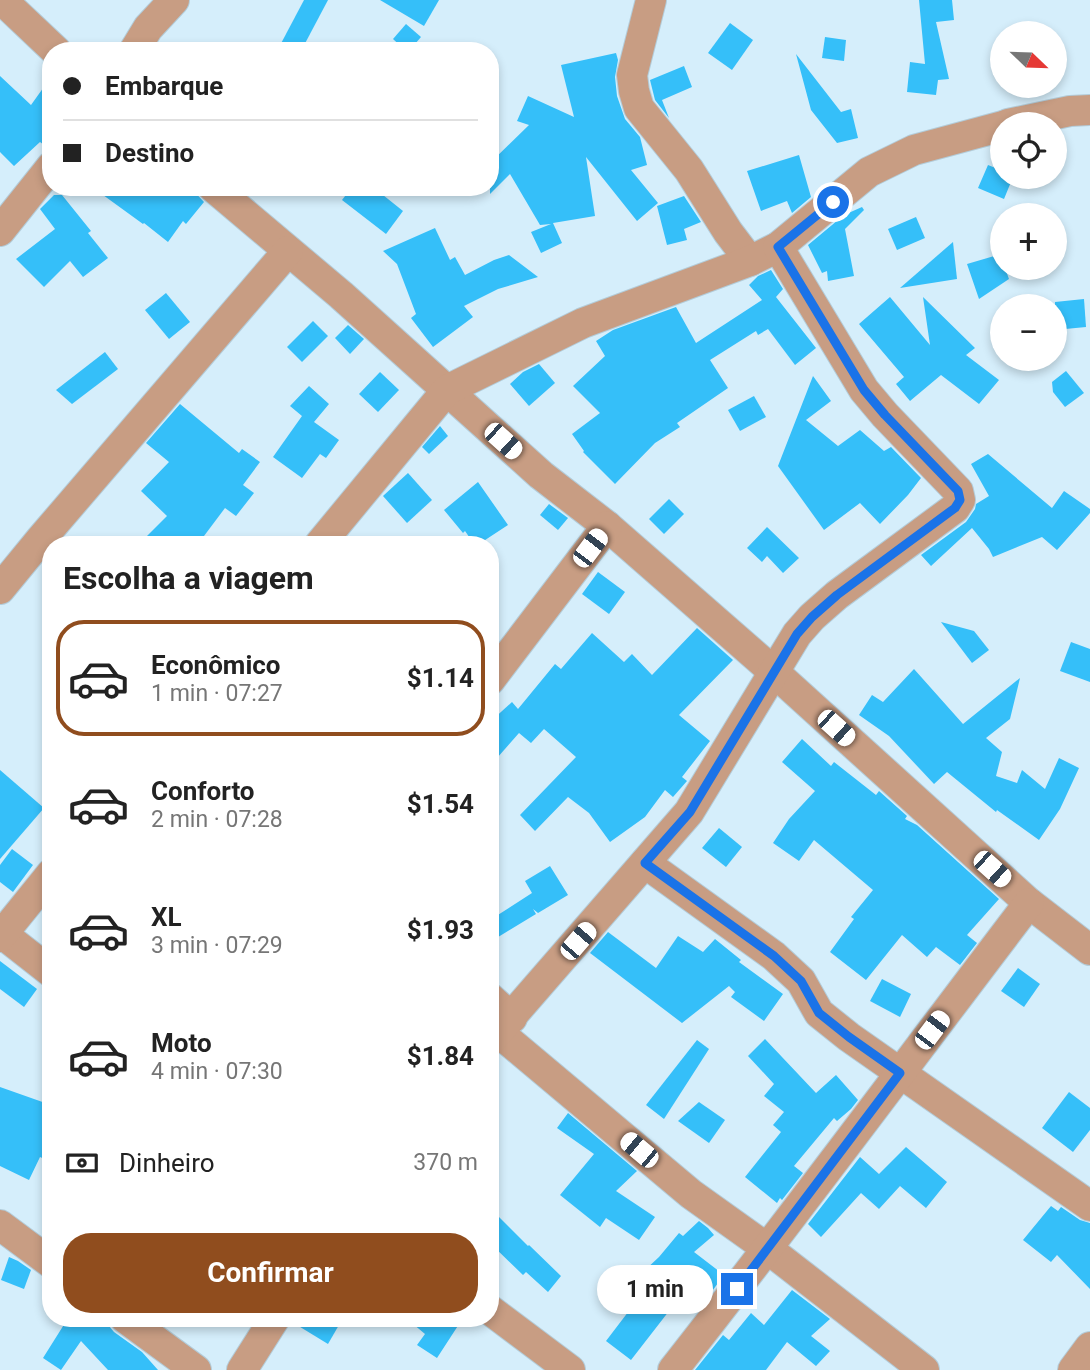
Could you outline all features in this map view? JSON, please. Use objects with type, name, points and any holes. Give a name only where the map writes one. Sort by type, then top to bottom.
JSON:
[{"type":"street","points":[[140,42],[148,28],[174,0]]},
{"type":"street","points":[[651,0],[632,75],[639,108],[689,170],[728,232],[750,261]]},
{"type":"street","points":[[7,16],[43,42]]},
{"type":"street","points":[[1065,112],[1090,110]]},
{"type":"street","points":[[327,536],[447,390],[583,323],[750,261],[778,247],[869,172],[914,150],[990,130]]},
{"type":"street","points":[[0,232],[42,178]]},
{"type":"street","points":[[224,196],[341,295],[541,475],[607,526],[774,672],[1029,904],[1090,950]]},
{"type":"street","points":[[778,247],[864,390],[958,491],[960,500],[955,508],[837,595],[797,634],[690,812],[500,1030],[691,1194],[768,1249],[924,1370]]},
{"type":"street","points":[[45,536],[289,251]]},
{"type":"street","points":[[499,668],[607,526]]},
{"type":"street","points":[[0,589],[42,540]]},
{"type":"street","points":[[645,863],[774,956],[801,981],[819,1013],[849,1037],[1090,1206]]},
{"type":"street","points":[[42,885],[1,934],[42,965]]},
{"type":"street","points":[[673,1370],[1029,904]]},
{"type":"street","points":[[0,1225],[42,1256]]},
{"type":"street","points":[[499,1317],[570,1370]]},
{"type":"street","points":[[137,1327],[196,1370]]},
{"type":"street","points":[[242,1370],[269,1327]]},
{"type":"street","points":[[1073,1370],[1090,1347]]},
{"type":"building","points":[[304,0],[328,0],[306,42],[282,42]]},
{"type":"building","points":[[380,0],[439,0],[424,26]]},
{"type":"building","points":[[919,0],[952,0],[954,20],[936,22],[949,79],[938,80],[936,95],[907,92],[910,62],[925,64]]},
{"type":"building","points":[[730,23],[753,40],[732,70],[708,53]]},
{"type":"building","points":[[406,24],[421,37],[417,42],[396,42],[393,39]]},
{"type":"building","points":[[825,37],[846,40],[844,61],[822,58]]},
{"type":"building","points":[[616,53],[617,96],[625,119],[640,137],[647,165],[631,170],[658,203],[637,221],[586,157],[595,216],[553,223],[562,243],[541,253],[531,232],[551,224],[540,225],[510,174],[499,185],[499,154],[529,125],[517,121],[528,96],[574,117],[561,65]]},
{"type":"building","points":[[796,54],[841,112],[851,109],[858,138],[837,143],[811,110]]},
{"type":"building","points":[[684,66],[692,87],[662,100],[669,118],[655,100],[650,80]]},
{"type":"building","points":[[0,76],[31,105],[42,90],[42,143],[40,142],[14,166],[0,152]]},
{"type":"building","points":[[799,155],[811,197],[792,213],[787,201],[761,211],[747,171]]},
{"type":"building","points":[[988,165],[990,189],[1008,189],[1004,199],[978,188]]},
{"type":"building","points":[[53,196],[63,196],[91,231],[88,233],[108,258],[83,277],[70,261],[44,287],[16,259],[55,229],[40,209]]},
{"type":"building","points":[[104,196],[198,196],[204,202],[186,224],[183,221],[168,242]]},
{"type":"building","points":[[345,196],[384,196],[403,211],[386,234],[342,200]]},
{"type":"building","points":[[684,196],[701,222],[684,229],[687,240],[667,245],[657,206]]},
{"type":"building","points":[[862,207],[864,210],[845,229],[854,276],[828,281],[827,271],[822,273],[808,245],[844,215]]},
{"type":"building","points":[[916,217],[925,238],[897,250],[888,229]]},
{"type":"building","points":[[435,228],[450,260],[455,257],[465,275],[509,255],[538,277],[498,289],[464,306],[473,317],[433,347],[411,318],[416,314],[397,264],[383,251]]},
{"type":"building","points":[[953,242],[957,279],[900,288]]},
{"type":"building","points":[[990,257],[990,280],[1008,280],[979,299],[967,264]]},
{"type":"building","points":[[771,270],[783,289],[776,297],[816,348],[795,365],[768,329],[758,335],[756,331],[710,360],[728,388],[677,423],[680,427],[655,443],[615,484],[583,452],[572,434],[600,413],[573,386],[605,356],[596,341],[613,330],[676,307],[696,343],[762,300],[749,285],[758,276]]},
{"type":"building","points":[[166,293],[190,322],[169,339],[145,310]]},
{"type":"building","points":[[890,297],[930,345],[923,297],[975,348],[966,355],[999,380],[979,404],[941,375],[910,401],[896,384],[904,377],[859,324]]},
{"type":"building","points":[[1084,299],[1086,327],[1067,329],[1067,301]]},
{"type":"building","points":[[313,321],[328,336],[302,362],[287,347]]},
{"type":"building","points":[[348,325],[364,339],[350,354],[335,338]]},
{"type":"building","points":[[105,352],[118,369],[72,404],[56,390]]},
{"type":"building","points":[[539,364],[555,383],[529,406],[510,384],[523,372]]},
{"type":"building","points":[[1066,371],[1084,393],[1065,407],[1053,392],[1052,382]]},
{"type":"building","points":[[380,372],[399,390],[378,412],[359,394]]},
{"type":"building","points":[[813,376],[831,401],[806,420],[838,446],[860,430],[884,451],[891,447],[921,478],[880,524],[860,503],[824,530],[778,466]]},
{"type":"building","points":[[309,386],[329,404],[314,422],[339,440],[326,458],[320,454],[302,478],[273,457],[302,416],[290,406]]},
{"type":"building","points":[[754,396],[766,417],[740,431],[728,410]]},
{"type":"building","points":[[180,404],[239,453],[242,449],[260,462],[243,485],[254,493],[236,516],[225,508],[204,536],[147,536],[167,516],[141,491],[169,462],[146,443]]},
{"type":"building","points":[[440,426],[448,436],[429,454],[422,447]]},
{"type":"building","points":[[988,454],[1052,508],[1064,491],[1090,509],[1090,513],[1057,550],[1042,537],[993,557],[972,528],[931,566],[921,555],[966,522],[976,504],[989,496],[971,464]]},
{"type":"building","points":[[408,473],[432,500],[407,523],[383,496]]},
{"type":"building","points":[[478,482],[508,525],[491,536],[468,536],[444,510]]},
{"type":"building","points":[[669,499],[684,514],[664,534],[649,519]]},
{"type":"building","points":[[549,504],[568,518],[558,530],[540,515]]},
{"type":"building","points":[[767,527],[799,558],[783,573],[767,556],[762,562],[747,548]]},
{"type":"building","points":[[598,572],[625,592],[609,614],[582,594]]},
{"type":"building","points":[[941,622],[974,631],[989,650],[972,663]]},
{"type":"building","points":[[697,628],[733,660],[679,715],[710,741],[682,777],[687,781],[673,797],[665,790],[645,817],[610,842],[589,813],[568,797],[535,831],[520,815],[576,757],[544,729],[531,743],[519,733],[499,756],[499,714],[512,702],[518,709],[555,664],[561,669],[592,633],[624,662],[632,654],[652,675]]},
{"type":"building","points":[[1071,642],[1090,649],[1090,682],[1060,671]]},
{"type":"building","points":[[914,669],[963,724],[1020,678],[1010,719],[986,738],[1002,752],[996,776],[1017,783],[1022,770],[1045,789],[1059,758],[1079,768],[1060,809],[1039,840],[997,810],[996,812],[947,772],[934,784],[889,736],[859,715],[872,695],[883,702]]},
{"type":"building","points":[[802,739],[831,766],[834,762],[876,795],[879,791],[907,816],[905,819],[917,825],[999,899],[967,935],[977,943],[960,965],[936,947],[927,957],[902,935],[866,980],[830,952],[854,919],[851,917],[873,890],[814,840],[799,861],[773,843],[789,819],[815,791],[782,762]]},
{"type":"building","points":[[0,770],[42,806],[42,810],[0,859]]},
{"type":"building","points":[[719,828],[742,847],[726,867],[702,848]]},
{"type":"building","points":[[12,849],[33,865],[13,892],[0,882],[0,865]]},
{"type":"building","points":[[550,866],[568,895],[538,913],[533,909],[536,914],[499,937],[499,914],[532,893],[525,881]]},
{"type":"building","points":[[608,932],[656,968],[678,936],[703,952],[715,939],[741,960],[739,962],[783,994],[764,1021],[731,997],[735,992],[729,986],[682,1023],[590,953]]},
{"type":"building","points":[[0,961],[37,989],[24,1007],[0,989]]},
{"type":"building","points":[[1018,968],[1040,984],[1024,1007],[1001,991]]},
{"type":"building","points":[[882,979],[911,994],[900,1017],[870,1001]]},
{"type":"building","points":[[765,1039],[816,1093],[836,1075],[858,1100],[837,1121],[834,1118],[794,1166],[803,1173],[777,1203],[745,1177],[781,1132],[773,1125],[784,1112],[764,1096],[774,1084],[748,1056]]},
{"type":"building","points":[[697,1040],[709,1049],[664,1119],[646,1105]]},
{"type":"building","points":[[0,1087],[42,1102],[42,1158],[40,1157],[29,1180],[0,1166]]},
{"type":"building","points":[[1069,1092],[1090,1108],[1090,1130],[1073,1152],[1042,1128]]},
{"type":"building","points":[[699,1102],[725,1120],[709,1143],[678,1121]]},
{"type":"building","points":[[568,1113],[637,1171],[616,1191],[655,1217],[639,1240],[606,1218],[600,1227],[560,1195],[594,1154],[557,1128]]},
{"type":"building","points":[[906,1147],[947,1182],[926,1208],[900,1186],[879,1209],[861,1193],[821,1237],[808,1224],[860,1157],[879,1174]]},
{"type":"building","points":[[1051,1206],[1058,1211],[1061,1207],[1080,1220],[1090,1223],[1090,1289],[1057,1255],[1051,1262],[1023,1240]]},
{"type":"building","points":[[499,1217],[561,1276],[548,1292],[526,1272],[523,1275],[499,1252]]},
{"type":"building","points":[[699,1221],[714,1235],[694,1252],[724,1275],[701,1306],[683,1293],[631,1360],[606,1341],[638,1299],[641,1301],[654,1283],[644,1271],[679,1233],[683,1236]]},
{"type":"building","points":[[9,1257],[31,1270],[24,1289],[1,1280]]},
{"type":"building","points":[[792,1290],[830,1319],[811,1336],[830,1351],[816,1366],[787,1342],[766,1370],[695,1370],[723,1335],[729,1340],[751,1313],[764,1325]]},
{"type":"building","points":[[62,1327],[110,1327],[142,1352],[158,1370],[108,1370],[81,1341],[61,1370],[43,1358]]},
{"type":"building","points":[[300,1327],[338,1327],[328,1344]]},
{"type":"building","points":[[417,1327],[457,1327],[437,1358],[417,1345],[425,1334]]},
{"type":"route","points":[[737,1289],[900,1073],[819,1013],[801,981],[774,956],[645,863],[690,812],[797,634],[837,595],[955,508],[960,500],[958,491],[864,390],[778,247],[833,202]]}]
